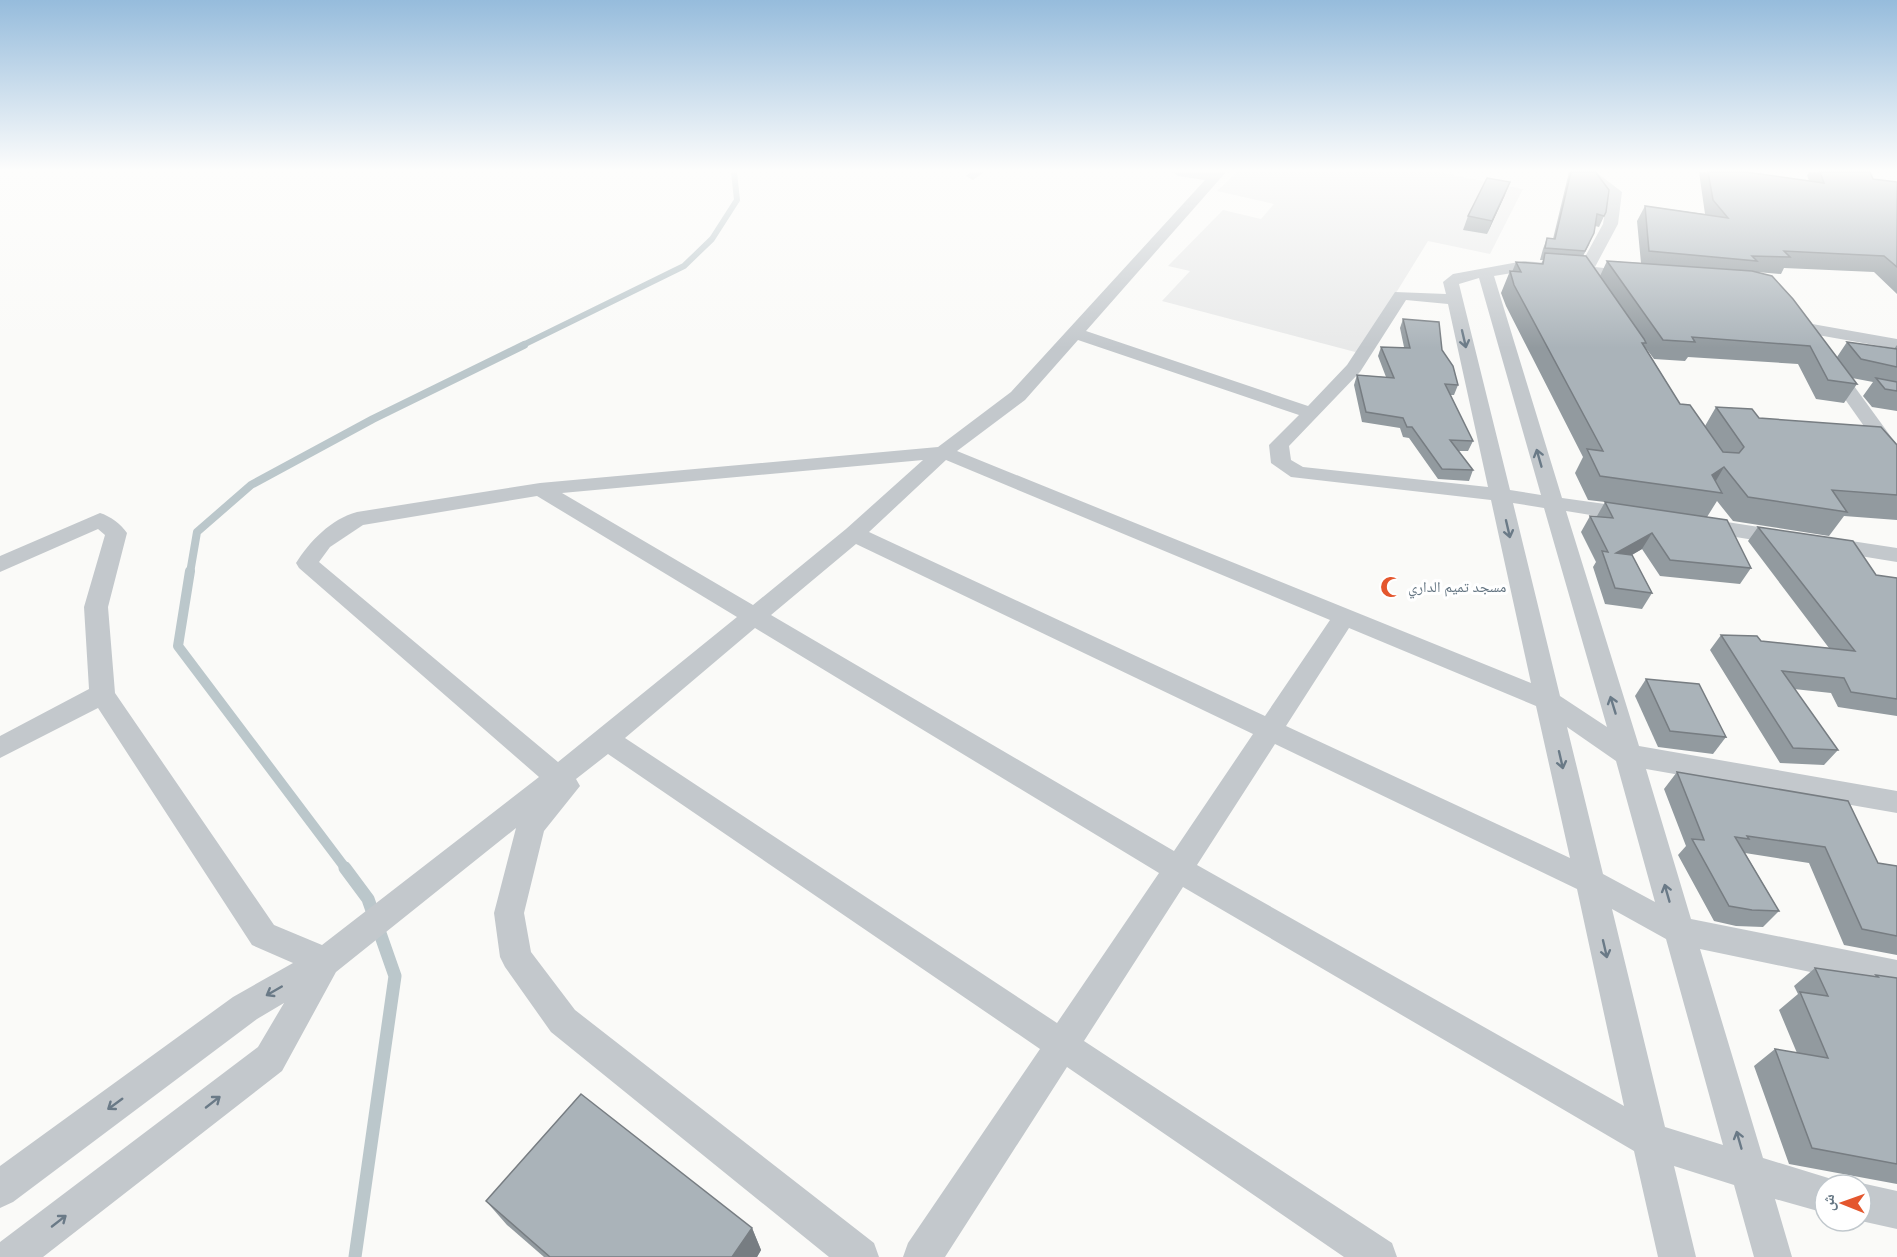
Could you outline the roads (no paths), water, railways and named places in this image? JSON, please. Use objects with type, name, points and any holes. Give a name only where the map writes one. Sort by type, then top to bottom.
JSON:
[{"type":"street","points":[[0,1189],[245,1008],[325,962],[561,782],[606,739],[854,534],[943,452],[1018,396],[1167,231]]},
{"type":"street","points":[[1584,272],[1604,244],[1608,231]]},
{"type":"street","points":[[1652,276],[1524,266],[1459,277],[1451,282],[1677,1257]]},
{"type":"street","points":[[1584,272],[1598,292]]},
{"type":"street","points":[[1485,273],[1628,755],[1773,1257]]},
{"type":"street","points":[[1455,300],[1401,295],[1354,368],[1279,445],[1281,463],[1299,473],[1500,495],[1656,519]]},
{"type":"street","points":[[1895,453],[1797,322],[1897,344]]},
{"type":"street","points":[[1074,333],[1312,413]]},
{"type":"street","points":[[1844,384],[1865,389]]},
{"type":"street","points":[[561,782],[307,563],[322,542],[357,519],[540,489],[943,452],[1547,700],[1628,755],[1897,802]]},
{"type":"street","points":[[540,489],[1178,869],[1650,1140],[1749,1173],[1813,1191]]},
{"type":"street","points":[[0,565],[100,520],[116,533],[96,607],[102,694],[263,936],[325,962]]},
{"type":"street","points":[[1678,522],[1897,555]]},
{"type":"street","points":[[854,534],[1590,881],[1678,930],[1897,975]]},
{"type":"street","points":[[922,1257],[1344,618]]},
{"type":"street","points":[[0,748],[102,694]]},
{"type":"street","points":[[606,739],[1378,1257]]},
{"type":"street","points":[[561,782],[531,826],[509,913],[516,957],[563,1021],[860,1257]]},
{"type":"street","points":[[12,1257],[270,1059],[325,962]]},
{"type":"street","points":[[1873,1205],[1897,1210]]},
{"type":"waterway","points":[[521,346],[684,266],[712,239],[717,231]]},
{"type":"waterway","points":[[190,573],[197,532],[251,485],[373,419],[524,345]]},
{"type":"waterway","points":[[190,571],[178,646],[346,869]]},
{"type":"waterway","points":[[345,868],[368,899],[395,976],[355,1257]]},
{"type":"place","name":"مسجد تميم الداري","points":[[1391,587]]}]
